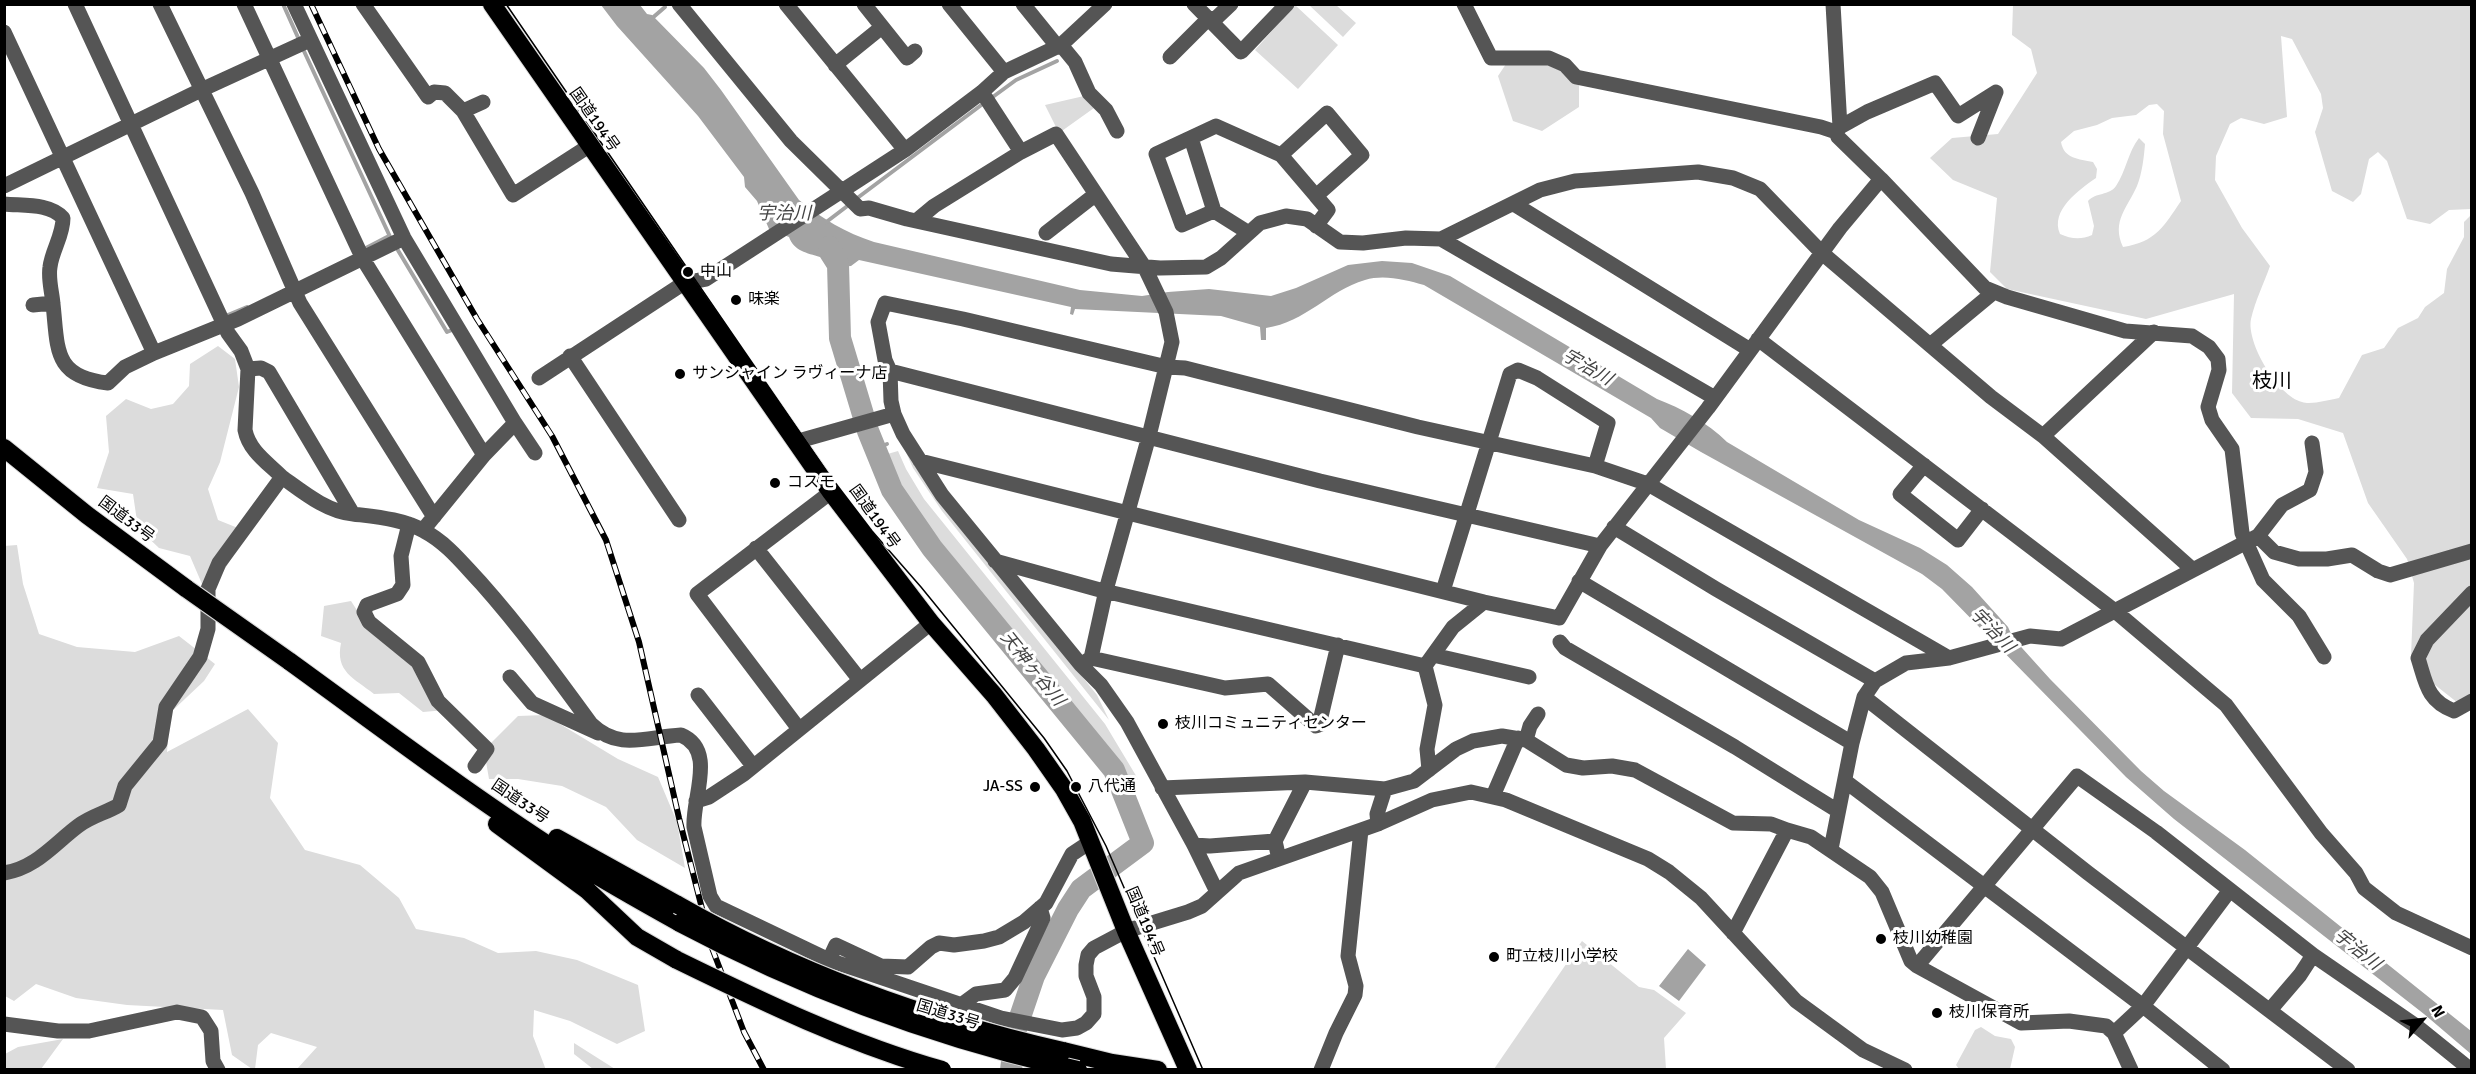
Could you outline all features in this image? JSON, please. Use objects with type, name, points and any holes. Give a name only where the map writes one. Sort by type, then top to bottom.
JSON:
[{"type":"highway","name":"国道194号","points":[[492,4],[831,492],[932,623],[994,694],[1064,789],[1093,847],[1126,931],[1188,1070]]},
{"type":"highway","name":"国道33号","points":[[4,448],[87,515],[463,788]]},
{"type":"highway","points":[[463,788],[679,914],[864,993],[983,1032],[1112,1063],[1158,1070]]},
{"type":"highway","points":[[463,788],[498,826],[586,890],[637,938],[777,1009],[860,1042],[942,1070]]},
{"type":"highway","name":"国道33号","points":[[679,914],[791,978],[899,1021],[958,1040],[1078,1070]]},
{"type":"street","points":[[75,4],[224,324],[241,351],[248,369],[246,438],[255,452],[282,477],[307,495],[331,508],[342,513],[385,518],[409,524],[448,546],[504,609],[591,724],[603,735]]},
{"type":"street","points":[[160,4],[252,193],[300,303],[434,517]]},
{"type":"street","points":[[244,4],[363,259],[484,454]]},
{"type":"street","points":[[294,4],[304,43],[397,242],[535,453]]},
{"type":"street","points":[[363,4],[428,97],[434,92],[445,93],[462,111],[513,195],[589,146]]},
{"type":"street","points":[[679,4],[837,194],[860,208],[869,208],[916,221],[1147,273],[1206,267],[1221,258],[1260,223],[1287,216],[1307,219],[1340,242],[1363,243],[1406,238],[1441,239],[1540,190],[1575,181],[1698,172],[1733,178],[1760,189],[1822,253],[1991,397],[2043,436],[2192,569]]},
{"type":"street","points":[[786,4],[905,150]]},
{"type":"street","points":[[864,4],[906,58],[915,51]]},
{"type":"street","points":[[949,4],[1004,72]]},
{"type":"street","points":[[1023,4],[1075,62],[1089,93],[1106,110],[1117,131]]},
{"type":"street","points":[[539,378],[684,283],[706,279],[905,150],[987,100],[1004,72],[1059,46],[1105,4]]},
{"type":"street","points":[[1194,4],[1241,52],[1287,4]]},
{"type":"street","points":[[1170,57],[1231,4]]},
{"type":"street","points":[[1464,4],[1491,58],[1550,58],[1565,65],[1576,77],[1838,130],[1868,112],[1935,83],[1958,116],[1996,92],[1978,138]]},
{"type":"street","points":[[1833,4],[1838,137],[1985,288],[2125,331],[2192,336],[2209,347],[2218,359],[2219,370],[2208,407],[2212,420],[2232,449],[2242,533],[2274,552],[2299,560],[2352,555],[2378,571],[2390,575],[2472,551]]},
{"type":"street","points":[[835,65],[882,27]]},
{"type":"street","points":[[4,32],[154,352]]},
{"type":"street","points":[[4,186],[201,90],[304,43]]},
{"type":"street","points":[[987,100],[1021,152]]},
{"type":"street","points":[[462,111],[483,102]]},
{"type":"street","points":[[1281,155],[1327,113],[1362,155],[1316,196]]},
{"type":"street","points":[[1214,211],[1182,225],[1156,154],[1216,126],[1281,155],[1328,210],[1316,226]]},
{"type":"street","points":[[916,221],[934,206],[1021,152],[1056,134],[1147,273],[1166,312],[1172,337],[1167,367],[1086,661]]},
{"type":"street","points":[[1191,138],[1214,211],[1249,233]]},
{"type":"street","points":[[920,461],[1484,602],[1559,618],[1600,546],[1712,403],[1840,228],[1881,179]]},
{"type":"street","points":[[1046,233],[1096,194]]},
{"type":"street","points":[[4,204],[47,208],[57,212],[63,218],[61,236],[49,268],[56,344],[63,362],[81,378],[108,383],[125,367],[154,352],[295,292],[397,242]]},
{"type":"street","points":[[1514,204],[1754,345],[1924,465],[2115,611],[2226,705],[2321,833],[2355,873],[2364,888],[2396,913],[2472,948]]},
{"type":"street","points":[[1441,239],[1712,403]]},
{"type":"street","points":[[1930,345],[1994,292]]},
{"type":"street","points":[[33,305],[53,303]]},
{"type":"street","points":[[1217,892],[1126,722],[1086,661],[995,561],[942,495],[891,415],[890,371],[885,360],[878,322],[885,303],[1167,367],[1185,368],[1418,427],[1594,466],[1648,484],[1949,658]]},
{"type":"street","points":[[2043,436],[2154,332]]},
{"type":"street","points":[[570,356],[679,520]]},
{"type":"street","points":[[248,369],[261,368],[268,372],[353,514]]},
{"type":"street","points":[[1443,591],[1510,374],[1518,370],[1537,378],[1608,423],[1594,466]]},
{"type":"street","points":[[890,371],[1330,484],[1600,546]]},
{"type":"street","points":[[795,442],[891,415]]},
{"type":"street","points":[[423,530],[484,454],[515,423]]},
{"type":"street","points":[[1831,849],[1852,743],[1864,697],[1875,681],[1906,663],[1949,658],[2030,636],[2061,639],[2252,538],[2282,505],[2310,490],[2316,472],[2312,443]]},
{"type":"street","points":[[1924,465],[1900,494],[1958,540],[1982,509]]},
{"type":"street","points":[[4,873],[23,869],[44,856],[79,825],[120,805],[125,786],[160,743],[166,707],[200,657],[208,629],[208,589],[219,563],[282,477]]},
{"type":"street","points":[[799,729],[697,594],[831,492]]},
{"type":"street","points":[[409,524],[401,556],[404,585],[397,594],[367,605],[364,612],[369,621],[418,662],[438,701],[487,748],[476,766]]},
{"type":"street","points":[[1614,527],[1875,681]]},
{"type":"street","points":[[2252,538],[2263,580],[2298,616],[2324,657]]},
{"type":"street","points":[[756,548],[860,680]]},
{"type":"street","points":[[995,561],[1338,645],[1529,677]]},
{"type":"street","points":[[1580,581],[1852,743]]},
{"type":"street","points":[[2472,593],[2427,640],[2418,658],[2429,694],[2441,707],[2454,711],[2472,701]]},
{"type":"street","points":[[1429,770],[1427,749],[1435,705],[1429,661],[1453,627],[1484,602]]},
{"type":"street","points":[[696,801],[709,797],[753,766],[932,623]]},
{"type":"street","points":[[1560,642],[1565,648],[1725,741],[1838,811]]},
{"type":"street","points":[[1086,661],[1225,688],[1268,684],[1316,726],[1319,725],[1338,645]]},
{"type":"street","points":[[510,677],[532,703],[603,735],[624,742],[681,735],[688,738],[698,750],[701,760],[694,827],[710,896],[716,906],[829,960],[1001,1018],[1062,1030],[1077,1028],[1091,1019],[1094,1014],[1095,1005],[1086,976],[1088,955],[1094,948],[1126,931],[1202,906],[1239,873],[1378,824],[1446,795],[1471,792],[1494,796],[1648,859],[1686,884],[1796,1001],[1863,1050],[1905,1070]]},
{"type":"street","points":[[698,695],[753,766]]},
{"type":"street","points":[[1864,697],[2033,830],[2348,1070]]},
{"type":"street","points":[[1494,796],[1522,739],[1538,714]]},
{"type":"street","points":[[1162,788],[1305,782],[1385,789],[1414,782],[1456,749],[1473,741],[1502,736],[1522,739],[1566,765],[1583,768],[1612,766],[1635,770],[1733,823],[1771,824],[1811,837],[1831,849],[1870,877],[1882,892],[1911,961],[1917,966],[2021,1023],[2069,1021],[2106,1026],[2114,1033],[2131,1070]]},
{"type":"street","points":[[1917,966],[2077,776],[2156,832],[2313,955],[2420,1028],[2471,1070]]},
{"type":"street","points":[[1845,781],[2143,1006],[2223,1070]]},
{"type":"street","points":[[1279,859],[1275,841],[1305,782]]},
{"type":"street","points":[[1378,824],[1377,814],[1385,789]]},
{"type":"street","points":[[1321,1070],[1355,995],[1356,986],[1348,956],[1361,830]]},
{"type":"street","points":[[1733,933],[1787,830]]},
{"type":"street","points":[[1194,846],[1275,841]]},
{"type":"street","points":[[829,960],[836,945],[881,966],[908,967],[931,947],[939,944],[969,944],[999,937],[1024,922],[1046,903],[1072,854],[1093,847]]},
{"type":"street","points":[[2114,1033],[2143,1006],[2230,890]]},
{"type":"street","points":[[961,1005],[976,994],[1005,990],[1015,978],[1042,918],[1040,908]]},
{"type":"street","points":[[2270,1011],[2301,975],[2313,955]]},
{"type":"street","points":[[912,964],[917,978],[914,988]]},
{"type":"street","points":[[4,1024],[58,1031],[89,1031],[177,1012],[202,1017],[212,1031],[213,1061],[218,1070]]},
{"type":"shaded area","points":[[1295,5],[1338,45],[1298,89],[1255,50]]},
{"type":"shaded area","points":[[1309,5],[1336,5],[1356,23],[1343,37]]},
{"type":"shaded area","points":[[2013,5],[2471,5],[2471,209],[2449,210],[2430,224],[2407,219],[2387,161],[2378,152],[2369,159],[2361,194],[2353,202],[2332,191],[2315,132],[2323,108],[2321,94],[2292,39],[2281,36],[2287,117],[2264,124],[2241,118],[2230,124],[2216,156],[2215,180],[2242,228],[2270,266],[2251,319],[2253,341],[2266,367],[2283,390],[2293,398],[2306,403],[2339,398],[2362,355],[2384,348],[2398,328],[2418,318],[2425,307],[2444,293],[2447,269],[2464,237],[2464,222],[2471,215],[2471,708],[2463,707],[2425,677],[2411,656],[2414,583],[2407,559],[2368,503],[2343,433],[2298,419],[2251,418],[2232,393],[2234,294],[2146,319],[2007,289],[1990,272],[1997,198],[1953,180],[1930,158],[1952,138],[1998,134],[2037,73],[2031,49],[2012,35]],"holes":[[[2157,104],[2164,111],[2163,134],[2181,201],[2164,225],[2144,241],[2123,247],[2120,238],[2120,222],[2137,186],[2143,160],[2145,144],[2139,138],[2116,186],[2088,201],[2094,226],[2092,235],[2076,238],[2060,234],[2058,225],[2063,209],[2082,188],[2096,178],[2097,169],[2093,162],[2069,155],[2065,152],[2061,142],[2074,131],[2112,118],[2136,115],[2149,105]]]},
{"type":"shaded area","points":[[1553,60],[1579,77],[1579,107],[1542,131],[1513,121],[1498,76],[1506,64]]},
{"type":"shaded area","points":[[1084,96],[1094,108],[1059,133],[1045,105]]},
{"type":"shaded area","points":[[218,346],[235,359],[239,387],[220,462],[208,489],[218,520],[238,528],[231,559],[213,588],[202,584],[190,556],[159,548],[138,528],[133,494],[97,488],[109,452],[106,416],[126,399],[151,409],[173,404],[189,386],[190,364]]},
{"type":"shaded area","points":[[904,448],[963,529],[1097,695],[1109,720],[942,511],[913,468]]},
{"type":"shaded area","points":[[898,451],[924,499],[1105,724],[1138,779],[1128,784],[1125,781],[1066,699],[919,514],[891,471],[884,455]]},
{"type":"shaded area","points":[[17,545],[23,584],[39,634],[77,647],[135,652],[179,636],[215,664],[204,681],[170,713],[167,752],[248,709],[278,743],[270,798],[305,850],[360,865],[399,898],[416,929],[464,938],[498,953],[536,951],[577,960],[638,985],[645,1031],[617,1044],[570,1021],[534,1010],[533,1036],[546,1070],[297,1069],[317,1047],[271,1033],[258,1045],[255,1069],[252,1069],[232,1055],[223,1010],[127,1005],[76,998],[36,984],[14,1001],[5,996],[4,546]]},
{"type":"shaded area","points":[[351,601],[369,629],[417,664],[446,710],[423,712],[399,693],[374,694],[348,673],[341,661],[341,643],[321,636],[324,606]]},
{"type":"shaded area","points":[[545,715],[618,759],[658,777],[677,822],[685,868],[637,840],[606,807],[562,786],[518,779],[489,779],[484,750],[518,716]]},
{"type":"shaded area","points":[[1582,941],[1639,987],[1654,990],[1686,1013],[1664,1038],[1666,1069],[1494,1069]]},
{"type":"shaded area","points":[[1981,1027],[1995,1036],[2011,1039],[2015,1047],[2010,1069],[1959,1069],[1956,1065],[1975,1030]]},
{"type":"shaded area","points":[[63,1039],[41,1069],[5,1069],[5,1054],[18,1047]]},
{"type":"shaded area","points":[[574,1043],[615,1069],[593,1069],[574,1054]]},
{"type":"water","name":"宇治川","points":[[601,5],[640,5],[647,14],[652,15],[704,68],[799,200],[834,224],[874,242],[1080,290],[1142,296],[1209,289],[1271,296],[1296,288],[1348,265],[1382,261],[1412,263],[1450,276],[1657,399],[1694,417],[1727,442],[1859,520],[1920,548],[1947,565],[1972,587],[2050,679],[2141,771],[2164,791],[2245,850],[2471,1031],[2471,1054],[2424,1014],[2174,819],[2126,777],[1942,589],[1922,574],[1701,452],[1660,428],[1651,418],[1424,285],[1387,278],[1365,280],[1340,291],[1293,320],[1266,328],[1266,340],[1261,340],[1260,327],[1221,316],[1075,309],[1073,315],[1070,314],[1071,307],[859,260],[851,266],[827,268],[820,257],[801,251],[789,237],[769,229],[757,201],[745,187],[744,177],[698,116]]},
{"type":"water","points":[[1688,949],[1706,965],[1679,1001],[1659,986]]},
{"type":"waterway","points":[[283,4],[300,42]]},
{"type":"waterway","points":[[650,20],[665,7]]},
{"type":"waterway","points":[[303,49],[392,241]]},
{"type":"waterway","points":[[990,99],[1016,80],[1057,61]]},
{"type":"waterway","points":[[856,199],[984,103]]},
{"type":"waterway","points":[[825,223],[850,204]]},
{"type":"waterway","points":[[364,249],[389,236]]},
{"type":"waterway","points":[[396,247],[447,332],[452,330]]},
{"type":"waterway","name":"天神ヶ谷川","points":[[829,247],[838,264],[840,338],[868,431],[892,490],[932,548],[1114,770],[1143,843],[1081,889],[1068,909],[1034,976],[1016,1029],[1011,1070]]},
{"type":"waterway","points":[[223,317],[247,307]]},
{"type":"waterway","points":[[875,449],[887,444]]},
{"type":"tram line","points":[[506,4],[827,472],[872,531],[921,587],[1044,738],[1067,771],[1106,846],[1203,1070]]},
{"type":"railway","points":[[311,4],[379,149],[477,319],[552,436],[606,540],[639,642],[679,818],[712,948],[744,1032],[764,1070]]},
{"type":"place","name":"中山","points":[[688,272]]},
{"type":"place","name":"味楽","points":[[736,300]]},
{"type":"place","name":"サンシャイン ラヴィーナ店","points":[[680,374]]},
{"type":"place","name":"コスモ","points":[[775,483]]},
{"type":"place","name":"枝川コミュニティセンター","points":[[1163,724]]},
{"type":"place","name":"JA-SS","points":[[1035,787]]},
{"type":"place","name":"八代通","points":[[1076,787]]},
{"type":"place","name":"枝川幼稚園","points":[[1881,939]]},
{"type":"place","name":"町立枝川小学校","points":[[1494,957]]},
{"type":"place","name":"枝川保育所","points":[[1937,1013]]},
{"type":"district","name":"枝川","points":[[2272,382]]}]
